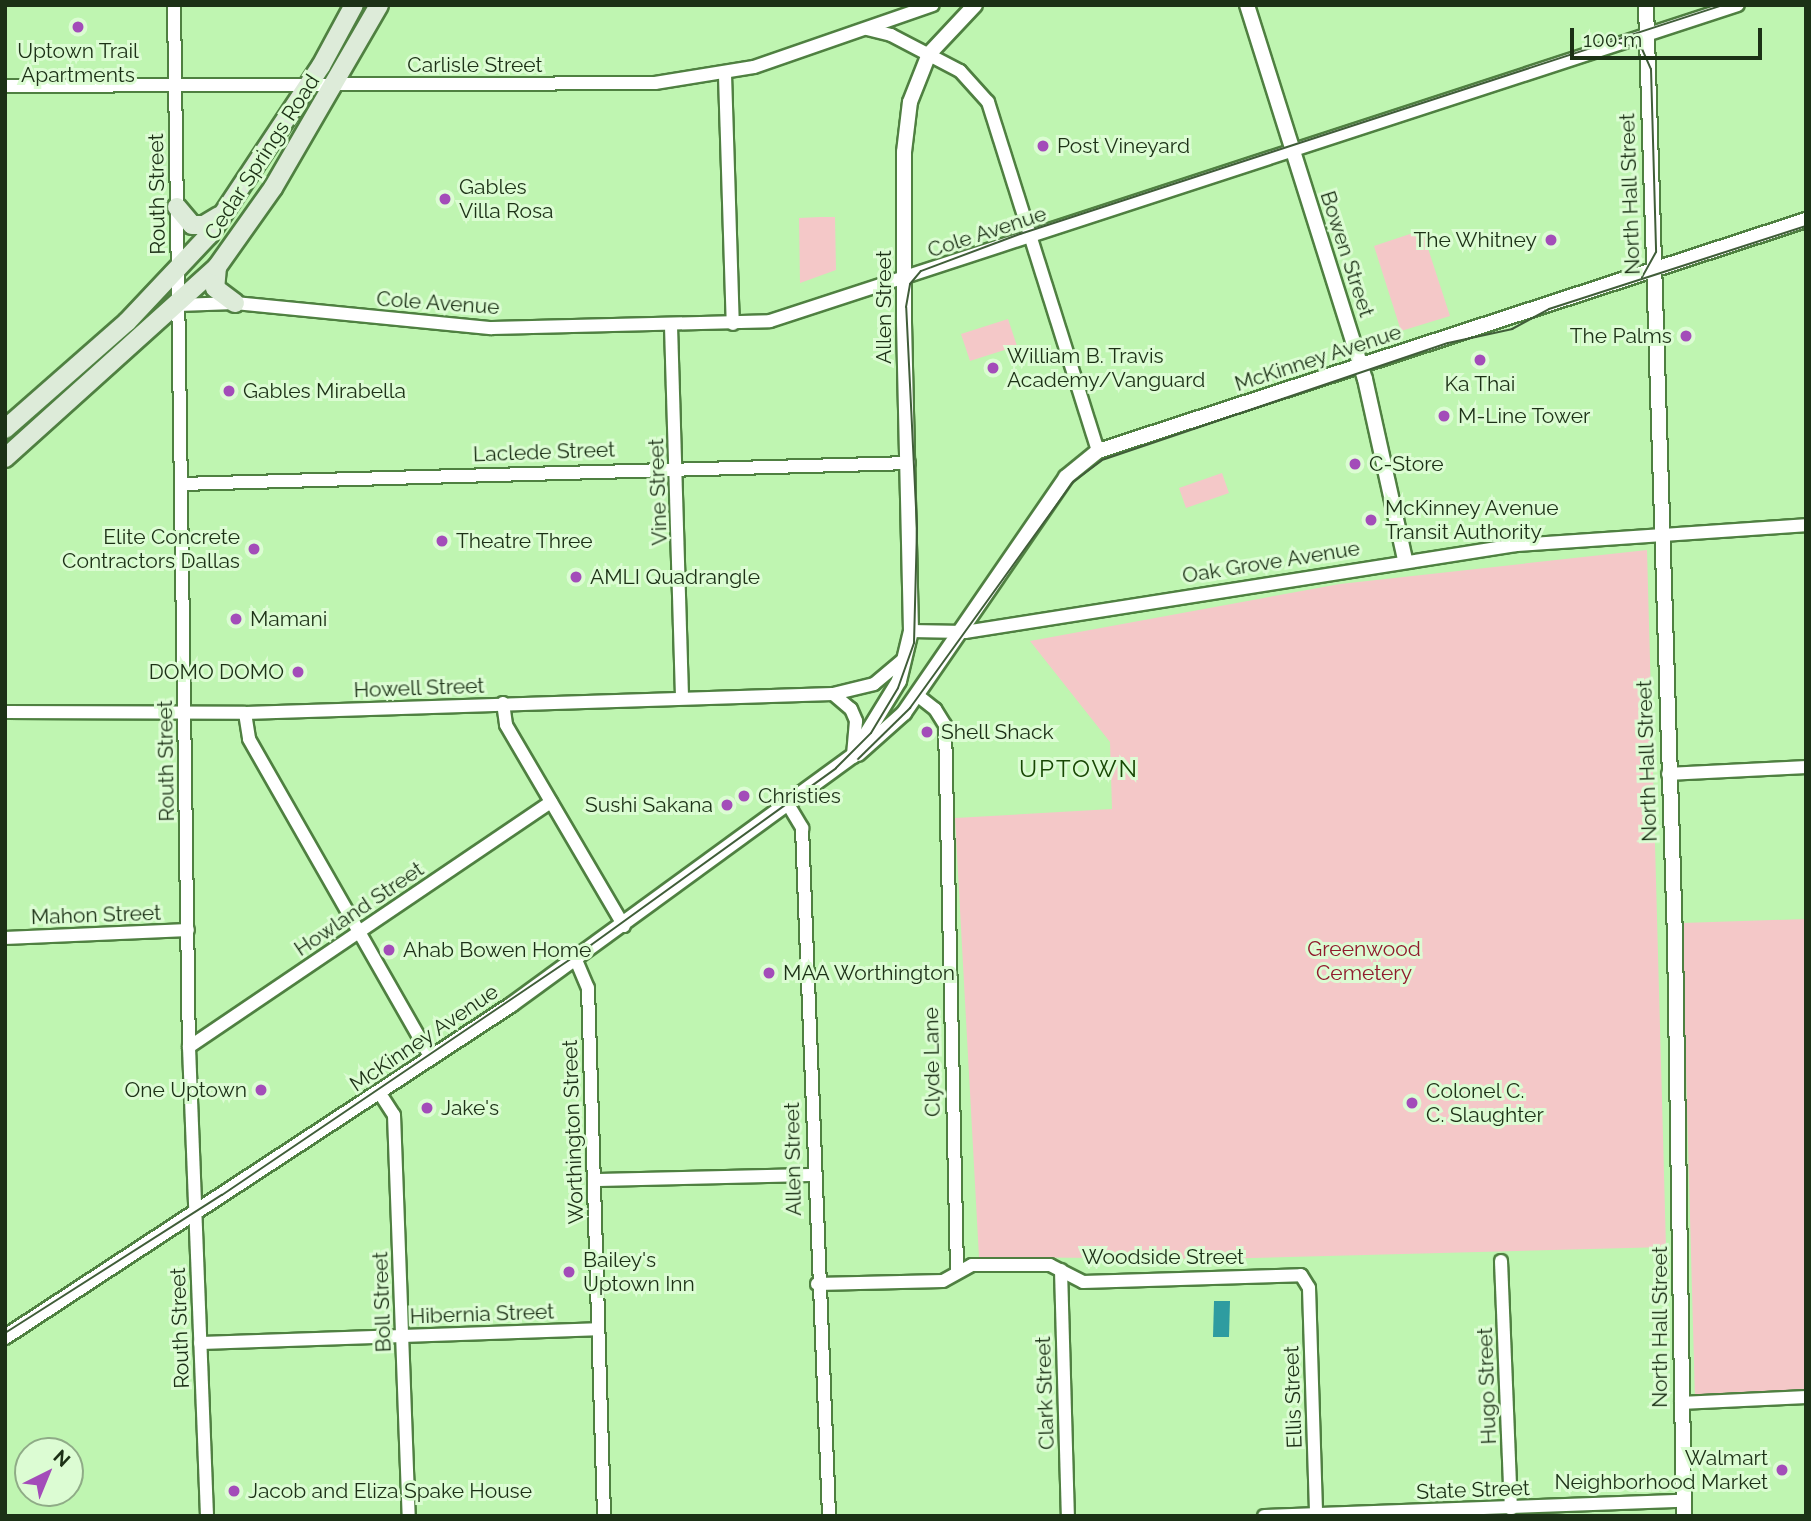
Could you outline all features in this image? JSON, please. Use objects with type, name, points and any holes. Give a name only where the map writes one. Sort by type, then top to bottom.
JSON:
[{"type":"main road","name":"Cedar Springs Road","points":[[5,429],[127,323],[177,270],[230,207],[309,83],[354,5]]},
{"type":"main road","name":"Cedar Springs Road","points":[[5,458],[178,305],[217,267],[264,203],[337,82],[379,5]]},
{"type":"main road","points":[[177,207],[188,223],[201,226],[230,207]]},
{"type":"main road","points":[[217,267],[215,289],[235,303]]},
{"type":"street","name":"Routh Street","points":[[174,5],[190,1047],[206,1516]]},
{"type":"street","name":"Carlisle Street","points":[[5,86],[337,82],[642,83],[724,75],[933,5]]},
{"type":"street","name":"Allen Street","points":[[911,631],[904,279],[906,127],[910,102],[929,54],[975,5]]},
{"type":"street","name":"Bowen Street","points":[[1247,5],[1361,367],[1405,559]]},
{"type":"street","name":"North Hall Street","points":[[1646,5],[1668,774],[1684,1508]]},
{"type":"street","name":"Cole Avenue","points":[[178,305],[235,303],[455,326],[671,326],[770,321],[1032,238],[1738,5]]},
{"type":"street","points":[[866,28],[929,54],[960,71],[988,102],[1098,451]]},
{"type":"street","points":[[724,75],[733,324]]},
{"type":"street","name":"McKinney Avenue","points":[[5,1337],[194,1216],[576,960],[880,738],[917,695],[1066,477],[1098,451],[1806,220]]},
{"type":"street","name":"Vine Street","points":[[671,326],[682,698]]},
{"type":"street","name":"Laclede Street","points":[[181,484],[677,467],[909,463]]},
{"type":"street","name":"Oak Grove Avenue","points":[[911,631],[961,632],[1405,559],[1660,533],[1806,525]]},
{"type":"street","name":"McKinney Avenue","points":[[853,756],[884,709],[906,657],[911,631]]},
{"type":"street","name":"Howell Street","points":[[5,712],[245,713],[833,694],[886,678],[906,657]]},
{"type":"street","points":[[833,694],[851,709],[856,721],[853,756]]},
{"type":"street","name":"Clyde Lane","points":[[917,695],[936,709],[945,725],[957,1272]]},
{"type":"street","points":[[503,704],[506,725],[624,926]]},
{"type":"street","points":[[245,713],[249,739],[431,1058]]},
{"type":"street","points":[[1668,774],[1806,767]]},
{"type":"street","name":"Howland Street","points":[[190,1047],[551,802]]},
{"type":"street","name":"Allen Street","points":[[789,806],[802,828],[817,1284],[829,1516]]},
{"type":"street","name":"Mahon Street","points":[[5,938],[188,930]]},
{"type":"street","name":"Worthington Street","points":[[576,960],[588,985],[604,1516]]},
{"type":"street","name":"Boll Street","points":[[379,1092],[394,1115],[409,1516]]},
{"type":"street","points":[[594,1180],[814,1175]]},
{"type":"street","name":"Hugo Street","points":[[1501,1261],[1511,1509]]},
{"type":"street","name":"Woodside Street","points":[[817,1284],[943,1281],[972,1265],[1045,1264],[1083,1282],[1296,1274],[1306,1278]]},
{"type":"street","name":"Clark Street","points":[[1062,1270],[1068,1516]]},
{"type":"street","name":"Ellis Street","points":[[1306,1278],[1316,1515]]},
{"type":"street","name":"Hibernia Street","points":[[200,1343],[598,1329]]},
{"type":"street","points":[[1681,1404],[1806,1397]]},
{"type":"street","name":"State Street","points":[[1264,1516],[1511,1509],[1684,1508]]},
{"type":"green space","points":[[835,217],[836,270],[800,283],[799,218]]},
{"type":"green space","points":[[1422,230],[1450,316],[1401,331],[1374,246]]},
{"type":"green space","points":[[1008,319],[1017,346],[970,361],[961,334]]},
{"type":"green space","points":[[1222,473],[1229,493],[1186,508],[1179,488]]},
{"type":"green space","name":"Greenwood Cemetery","points":[[1647,550],[1666,1247],[1214,1259],[979,1257],[955,818],[1112,809],[1110,742],[1030,641],[1340,584]]},
{"type":"green space","points":[[1806,919],[1806,1395],[1695,1400],[1682,923]]},
{"type":"water","points":[[1214,1301],[1230,1301],[1229,1337],[1213,1337]]},
{"type":"tram line","points":[[5,1333],[222,1195],[591,945],[836,768],[871,733],[898,688],[914,643],[917,528],[906,307],[910,284],[921,271],[1020,234],[1723,5]]},
{"type":"tram line","points":[[1616,42],[1642,49],[1651,69],[1656,252],[1642,277]]},
{"type":"tram line","points":[[858,759],[910,708],[1073,482],[1102,460],[1448,343],[1512,329],[1549,309],[1806,226]]},
{"type":"place","name":"Uptown Trail Apartments","points":[[78,27]]},
{"type":"place","name":"Post Vineyard","points":[[1043,146]]},
{"type":"place","name":"Gables Villa Rosa","points":[[445,199]]},
{"type":"place","name":"The Whitney","points":[[1551,240]]},
{"type":"place","name":"The Palms","points":[[1686,336]]},
{"type":"place","name":"Ka Thai","points":[[1480,360]]},
{"type":"place","name":"William B. Travis Academy/Vanguard","points":[[993,368]]},
{"type":"place","name":"Gables Mirabella","points":[[229,391]]},
{"type":"place","name":"M-Line Tower","points":[[1444,416]]},
{"type":"place","name":"C-Store","points":[[1355,464]]},
{"type":"place","name":"McKinney Avenue Transit Authority","points":[[1371,520]]},
{"type":"place","name":"Theatre Three","points":[[442,541]]},
{"type":"place","name":"Elite Concrete Contractors Dallas","points":[[254,549]]},
{"type":"place","name":"AMLI Quadrangle","points":[[576,577]]},
{"type":"place","name":"Mamani","points":[[236,619]]},
{"type":"place","name":"DOMO DOMO","points":[[298,672]]},
{"type":"place","name":"Shell Shack","points":[[927,732]]},
{"type":"place","name":"Christies","points":[[744,796]]},
{"type":"place","name":"Sushi Sakana","points":[[727,805]]},
{"type":"place","name":"Ahab Bowen Home","points":[[389,950]]},
{"type":"place","name":"MAA Worthington","points":[[769,973]]},
{"type":"place","name":"One Uptown","points":[[261,1090]]},
{"type":"place","name":"Colonel C. C. Slaughter","points":[[1412,1103]]},
{"type":"place","name":"Jake's","points":[[427,1108]]},
{"type":"place","name":"Bailey's Uptown Inn","points":[[569,1272]]},
{"type":"place","name":"Walmart Neighborhood Market","points":[[1782,1470]]},
{"type":"place","name":"Jacob and Eliza Spake House","points":[[234,1491]]},
{"type":"district","name":"UPTOWN","points":[[1079,769]]}]
